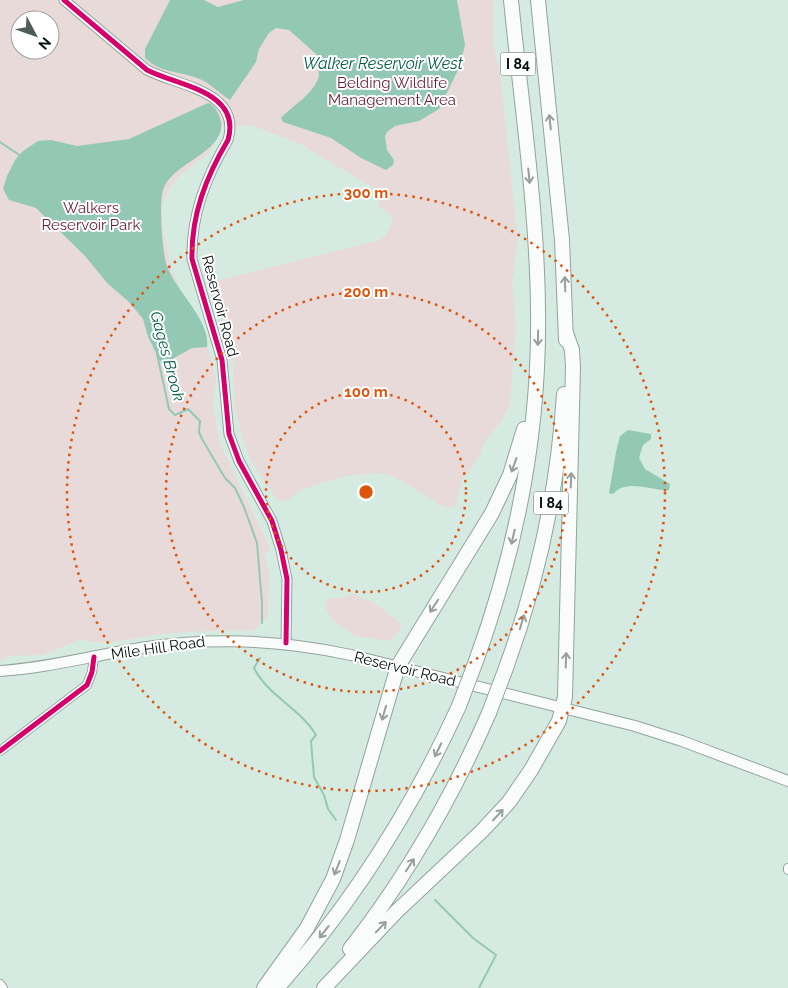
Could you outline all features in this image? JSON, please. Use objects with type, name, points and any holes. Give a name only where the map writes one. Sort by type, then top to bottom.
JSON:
[{"type":"highway","name":"I 84","points":[[277,988],[329,925],[378,856],[424,778],[458,706],[476,661],[495,604],[516,524],[526,467],[536,385],[538,331],[537,265],[511,0]]},
{"type":"highway","name":"I 84","points":[[317,988],[366,929],[417,854],[452,793],[489,714],[506,668],[531,591],[552,499],[562,422],[566,333],[562,240],[538,0]]},
{"type":"highway","points":[[324,988],[408,901],[502,811],[531,770],[559,721],[563,708],[573,366],[572,350],[566,333]]},
{"type":"highway","points":[[264,988],[307,928],[338,867],[398,666],[501,495],[517,455],[528,402],[536,385]]},
{"type":"main road","name":"Mile Hill Road","points":[[0,671],[192,642],[239,640],[286,643]]},
{"type":"main road","name":"Reservoir Road","points":[[286,643],[398,666],[661,734],[788,781]]},
{"type":"street","name":"Reservoir Road","points":[[64,0],[148,70],[163,78],[205,92],[221,104],[229,116],[230,130],[228,140],[199,200],[194,229],[192,259],[222,360],[229,434],[239,461],[272,521],[281,550],[287,579],[286,643]]},
{"type":"street","points":[[0,751],[87,685],[92,672],[94,657]]},
{"type":"street","points":[[0,984],[3,988]]},
{"type":"green space","points":[[0,0],[493,0],[493,44],[500,73],[518,244],[512,278],[516,329],[510,404],[501,422],[486,440],[476,462],[462,480],[455,507],[446,508],[395,477],[379,473],[345,476],[301,490],[286,501],[277,500],[251,461],[243,440],[235,408],[232,352],[219,311],[209,293],[211,284],[219,280],[380,240],[389,229],[392,218],[391,215],[380,208],[372,187],[300,144],[250,125],[220,127],[214,145],[207,155],[181,174],[169,189],[162,207],[163,229],[172,271],[209,351],[216,378],[213,406],[220,444],[270,548],[264,556],[269,570],[268,616],[254,630],[250,631],[226,630],[160,634],[107,643],[79,640],[43,655],[10,656],[0,661]]},
{"type":"green space","points":[[353,594],[372,602],[401,623],[401,627],[391,641],[355,636],[332,619],[326,610],[326,601],[329,598],[342,598]]},
{"type":"water","name":"Walker Reservoir West","points":[[170,0],[204,0],[218,7],[244,0],[457,0],[465,45],[459,68],[439,109],[419,121],[395,126],[387,132],[385,136],[387,150],[394,160],[393,165],[386,170],[361,158],[331,138],[283,122],[281,118],[308,94],[319,76],[317,55],[289,30],[276,28],[269,33],[259,49],[256,62],[230,100],[201,80],[163,69],[151,63],[145,58],[145,49]]},
{"type":"water","points":[[208,103],[218,113],[221,126],[218,137],[211,146],[169,180],[163,190],[161,216],[162,240],[167,266],[204,327],[207,347],[192,348],[167,362],[168,369],[166,373],[148,337],[143,319],[129,302],[108,284],[85,256],[36,208],[9,200],[3,189],[15,160],[23,151],[38,141],[51,140],[77,146],[129,139]]},
{"type":"water","points":[[628,430],[651,434],[651,439],[643,445],[639,458],[645,469],[670,484],[669,490],[632,486],[619,489],[613,494],[609,493],[620,436]]},
{"type":"waterway","name":"Gages Brook","points":[[0,142],[21,156]]},
{"type":"waterway","name":"Gages Brook","points":[[157,354],[169,409],[175,415],[188,409],[200,421],[199,432],[202,439],[225,478],[235,488],[244,507],[257,543],[262,623]]},
{"type":"waterway","name":"Gages Brook","points":[[260,658],[254,668],[260,678],[302,717],[316,735],[311,741],[314,777],[324,795],[328,809],[336,820]]},
{"type":"waterway","name":"Gages Brook","points":[[435,900],[473,938],[496,955],[479,988]]},
{"type":"cycle path","points":[[64,0],[147,70],[204,93],[217,101],[226,111],[230,124],[228,140],[213,168],[201,197],[194,227],[192,259],[222,360],[229,434],[239,461],[272,521],[281,550],[287,579],[286,643]]},
{"type":"cycle path","points":[[0,751],[87,685],[92,672],[94,657]]},
{"type":"park label","name":"Belding Wildlife Management Area","points":[[392,92]]},
{"type":"park label","name":"Walkers Reservoir Park","points":[[91,216]]}]
